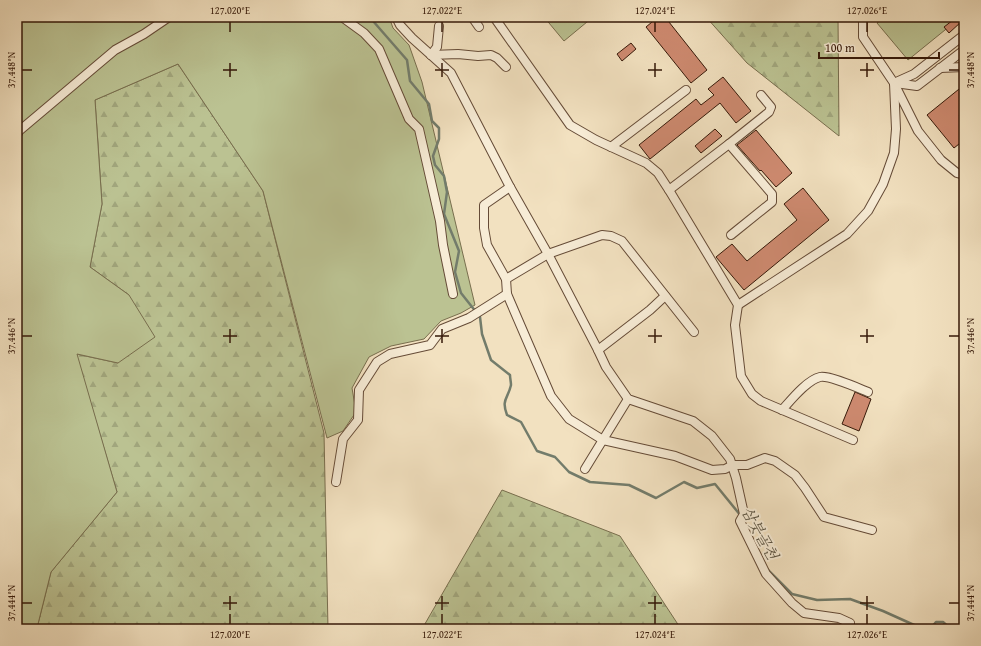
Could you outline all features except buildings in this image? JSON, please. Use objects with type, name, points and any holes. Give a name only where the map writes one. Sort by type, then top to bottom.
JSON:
[{"type":"street","points":[[17,135],[115,50],[144,34],[169,17]]},
{"type":"street","points":[[342,17],[364,33],[379,49],[409,119],[418,129],[440,221],[443,245],[453,294]]},
{"type":"street","points":[[396,17],[400,25],[412,38],[451,73],[510,188],[548,254],[606,367],[628,399],[693,422],[712,436],[733,465],[742,518],[766,574],[792,603],[804,613],[839,618],[850,623]]},
{"type":"street","points":[[472,17],[479,27]]},
{"type":"street","points":[[494,17],[570,125],[611,147],[646,163],[658,173],[738,305],[735,325],[741,376],[752,394],[761,401],[853,440]]},
{"type":"street","points":[[863,17],[863,37],[894,83],[918,132],[941,160],[957,173],[964,174]]},
{"type":"street","points":[[431,55],[437,47],[439,26]]},
{"type":"street","points":[[894,83],[914,74],[964,35]]},
{"type":"street","points":[[894,83],[917,86],[964,50]]},
{"type":"street","points":[[431,55],[491,55],[497,58],[506,67]]},
{"type":"street","points":[[940,68],[964,67]]},
{"type":"street","points":[[738,305],[847,234],[868,211],[884,184],[894,153],[896,129],[894,83]]},
{"type":"street","points":[[611,147],[686,90]]},
{"type":"street","points":[[669,190],[769,112],[771,107],[761,95]]},
{"type":"street","points":[[729,144],[772,194],[772,202],[732,235]]},
{"type":"street","points":[[510,188],[484,205],[484,228],[487,245],[506,279],[507,294],[551,396],[569,419],[603,440],[675,456],[712,470],[725,469],[733,465],[747,465],[765,458],[775,461],[795,475],[824,517],[872,530]]},
{"type":"street","points":[[506,279],[548,254],[602,235],[611,236],[622,241],[694,332]]},
{"type":"street","points":[[336,482],[343,438],[358,420],[359,390],[377,362],[390,354],[430,345],[442,329],[469,318],[507,294]]},
{"type":"street","points":[[598,350],[650,310],[665,296]]},
{"type":"street","points":[[782,410],[808,383],[820,377],[828,377],[868,392]]},
{"type":"street","points":[[585,469],[628,399]]},
{"type":"path","points":[[850,623],[861,628],[868,629]]},
{"type":"green space","points":[[17,17],[389,17],[393,28],[409,45],[422,82],[475,305],[461,313],[441,321],[424,339],[391,346],[369,357],[352,388],[356,412],[343,431],[327,438],[263,191],[178,64],[95,100],[102,204],[90,267],[129,295],[155,337],[118,363],[77,354],[117,492],[51,572],[38,624],[43,629],[17,629]]},
{"type":"green space","points":[[544,17],[593,17],[564,41]]},
{"type":"green space","points":[[706,17],[838,17],[839,136],[747,63]]},
{"type":"green space","points":[[885,17],[961,17],[908,60],[877,23]]},
{"type":"green space","points":[[178,64],[263,191],[324,433],[328,629],[43,629],[38,624],[51,572],[117,492],[76,354],[118,363],[129,295],[90,267],[102,204],[95,100]]},
{"type":"green space","points":[[502,490],[620,536],[681,629],[422,629]]},
{"type":"waterway","name":"삼붓골천","points":[[373,17],[373,21],[407,60],[410,81],[429,104],[432,121],[439,128],[439,139],[433,156],[435,165],[444,176],[447,192],[444,214],[459,251],[455,272],[461,293],[480,317],[482,334],[491,360],[510,375],[511,385],[505,402],[505,410],[507,415],[521,422],[537,451],[555,457],[569,472],[590,482],[629,485],[656,498],[684,482],[697,488],[715,484],[741,516]]},
{"type":"waterway","name":"삼붓골천","points":[[767,569],[792,594],[817,600],[850,599],[883,611],[923,629]]},
{"type":"waterway","name":"삼붓골천","points":[[930,629],[936,622],[943,622],[951,629]]}]
